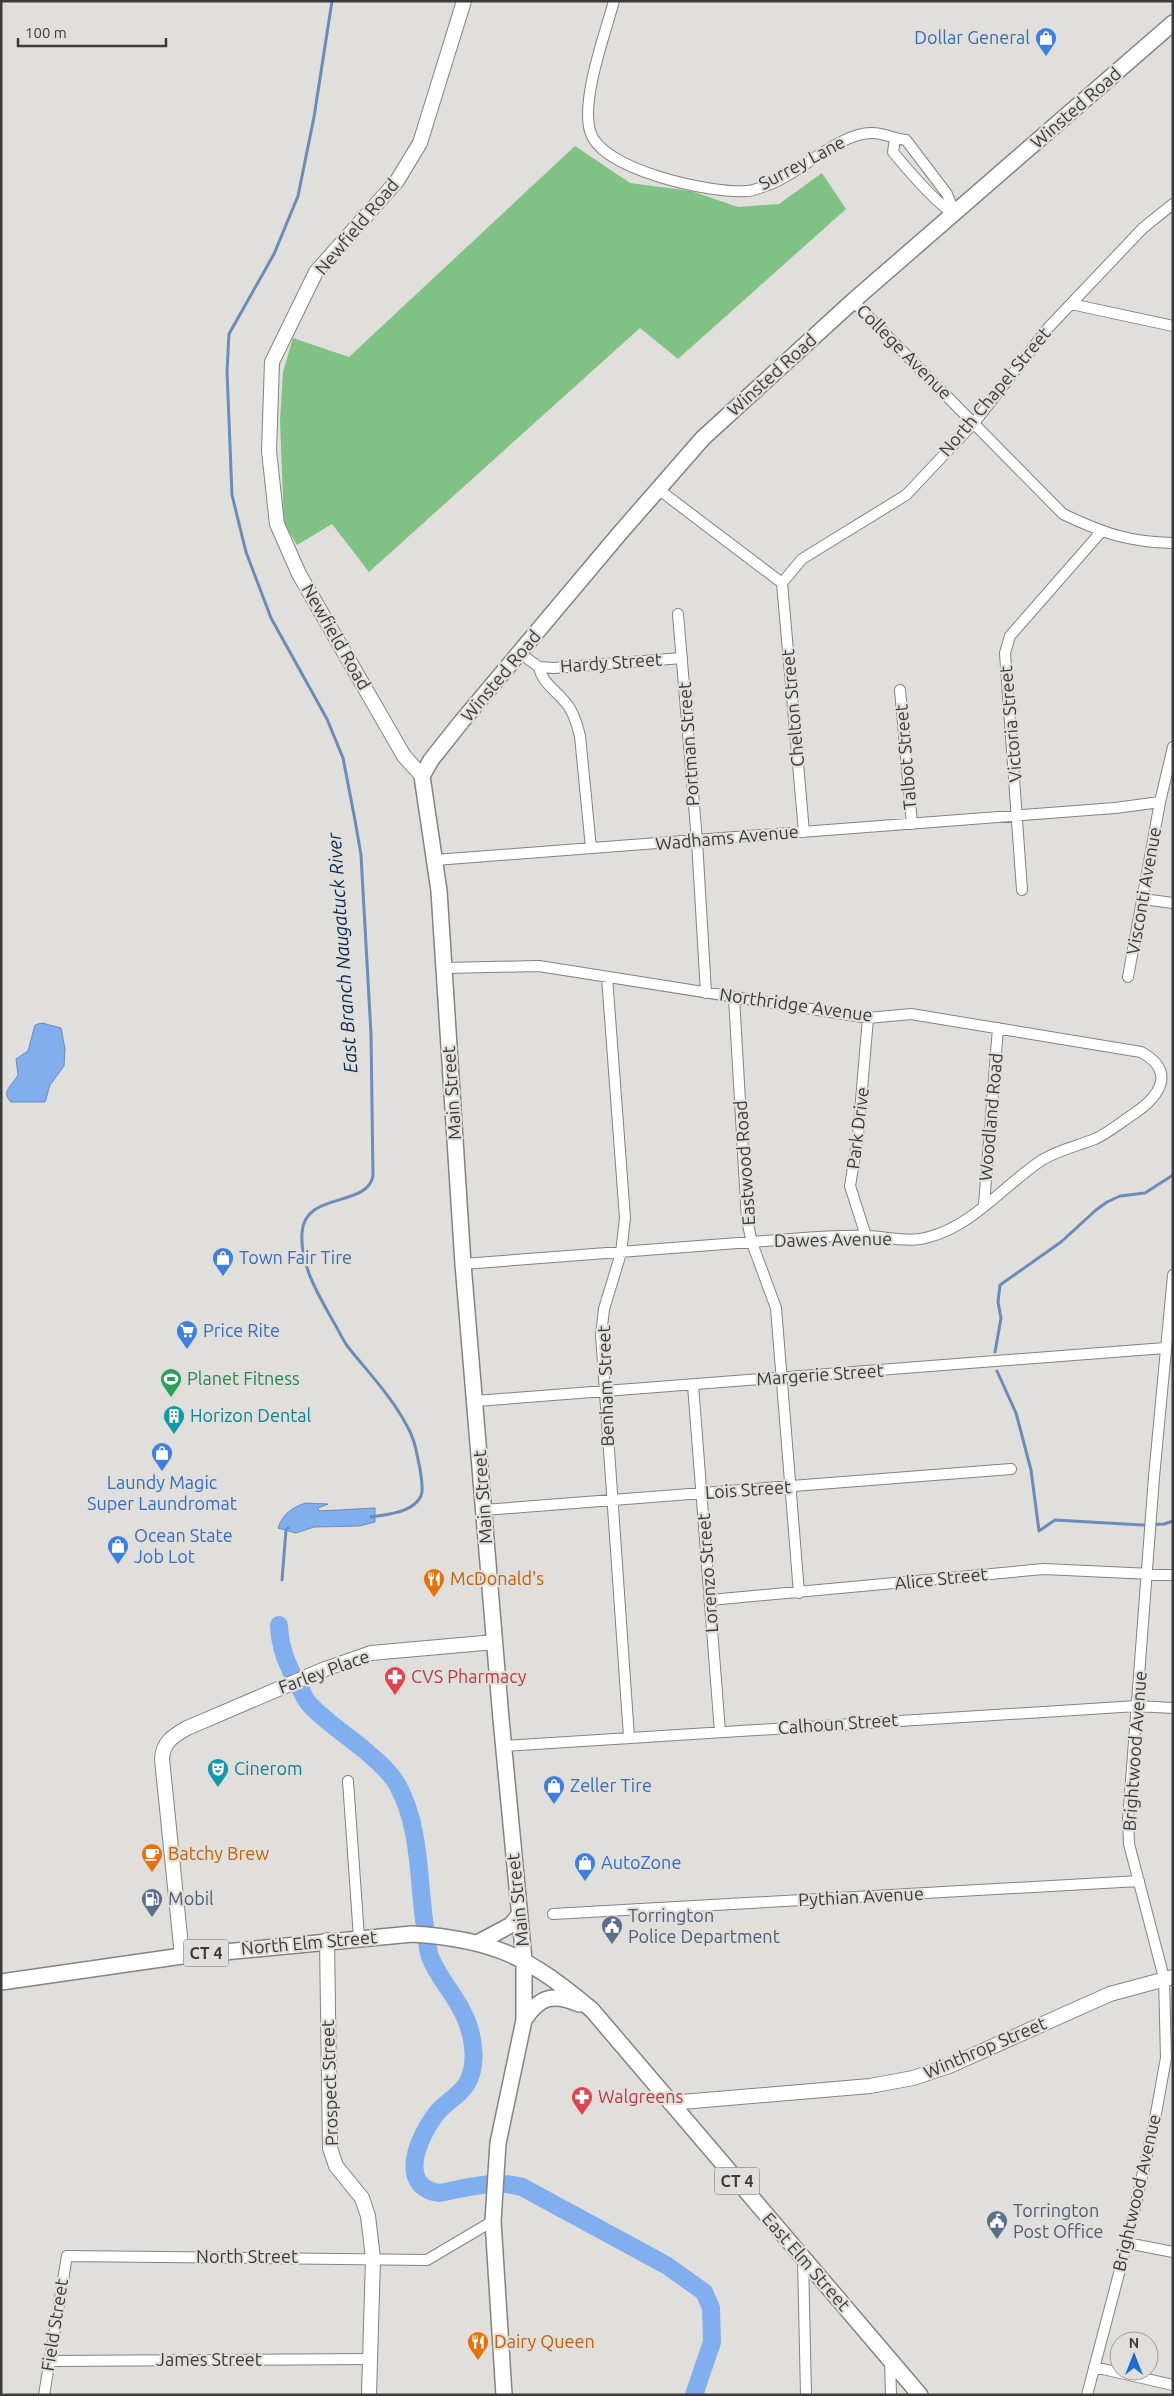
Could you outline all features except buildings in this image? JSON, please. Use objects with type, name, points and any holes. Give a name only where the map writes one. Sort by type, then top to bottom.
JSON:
[{"type":"main road","name":"Winsted Road","points":[[422,776],[441,748],[620,533],[703,438],[853,301],[1173,23]]},
{"type":"main road","name":"Main Street","points":[[422,776],[435,860],[445,968],[463,1264],[524,1960],[524,2020],[498,2143],[495,2193],[494,2221],[504,2395]]},
{"type":"main road","points":[[480,1942],[511,1925],[519,1915]]},
{"type":"main road","name":"North Elm Street","points":[[1,1982],[182,1956],[327,1940],[412,1934],[450,1936],[480,1942],[524,1960]]},
{"type":"main road","name":"East Elm Street","points":[[524,1960],[554,1978],[592,2010],[920,2395]]},
{"type":"main road","points":[[524,2020],[534,2006],[551,1998],[562,1997],[592,2010]]},
{"type":"street","name":"Newfield Road","points":[[422,776],[404,756],[324,618],[299,574],[277,524],[269,451],[272,362],[316,272],[397,181],[420,143],[464,1]]},
{"type":"street","name":"Surrey Lane","points":[[614,1],[588,108],[590,132],[600,146],[641,172],[700,188],[747,191],[767,186],[848,138],[873,132],[894,139],[906,140],[946,194],[955,214]]},
{"type":"street","points":[[894,139],[893,152],[904,166],[946,209],[955,214]]},
{"type":"street","name":"North Chapel Street","points":[[782,583],[802,559],[906,495],[974,422],[1049,327],[1143,228],[1173,204]]},
{"type":"street","name":"College Avenue","points":[[853,301],[1063,514],[1101,532],[1142,542],[1173,543]]},
{"type":"street","points":[[1071,304],[1173,326]]},
{"type":"street","points":[[658,489],[782,583]]},
{"type":"street","name":"Victoria Street","points":[[1022,890],[1005,653],[1010,636],[1101,532]]},
{"type":"street","name":"Chelton Street","points":[[782,583],[804,832]]},
{"type":"street","name":"Portman Street","points":[[678,614],[697,840],[706,993]]},
{"type":"street","points":[[521,654],[539,667],[541,676],[568,705],[576,719],[580,736],[591,848]]},
{"type":"street","name":"Hardy Street","points":[[539,667],[554,668],[682,658]]},
{"type":"street","name":"Talbot Street","points":[[900,690],[912,824]]},
{"type":"street","name":"Visconti Avenue","points":[[1128,977],[1160,802],[1173,747]]},
{"type":"street","name":"Wadhams Avenue","points":[[435,860],[912,824],[1160,802]]},
{"type":"street","points":[[1143,899],[1173,903]]},
{"type":"street","name":"Northridge Avenue","points":[[445,968],[539,966],[868,1018],[911,1014],[1141,1052],[1161,1058],[1168,1064],[1172,1076],[1172,1085],[1162,1096]]},
{"type":"street","name":"Benham Street","points":[[607,977],[624,1218],[621,1253],[604,1309],[602,1335],[604,1391],[629,1737]]},
{"type":"street","name":"Eastwood Road","points":[[734,998],[747,1220],[752,1243],[776,1308],[799,1593]]},
{"type":"street","name":"Park Drive","points":[[866,1236],[850,1186],[858,1136],[868,1018]]},
{"type":"street","name":"Woodland Road","points":[[984,1206],[998,1028]]},
{"type":"street","name":"Dawes Avenue","points":[[463,1264],[791,1239],[866,1236],[913,1240],[928,1238],[958,1226],[1028,1169],[1051,1155],[1097,1138],[1162,1096]]},
{"type":"street","name":"Brightwood Avenue","points":[[1087,2395],[1127,2243],[1155,2119],[1166,2058],[1168,1977],[1129,1844],[1128,1821],[1165,1348],[1173,1275]]},
{"type":"street","name":"Margerie Street","points":[[476,1401],[1165,1348]]},
{"type":"street","name":"Lorenzo Street","points":[[693,1385],[720,1732]]},
{"type":"street","name":"Lois Street","points":[[484,1510],[1011,1469]]},
{"type":"street","name":"Alice Street","points":[[710,1600],[1044,1569],[1173,1575]]},
{"type":"street","name":"Farley Place","points":[[182,1956],[163,1764],[163,1753],[166,1744],[187,1728],[308,1676],[371,1654],[495,1642]]},
{"type":"street","name":"Calhoun Street","points":[[504,1746],[1137,1706],[1173,1708]]},
{"type":"street","points":[[348,1780],[360,1938]]},
{"type":"street","name":"Pythian Avenue","points":[[552,1914],[1139,1881]]},
{"type":"street","name":"Prospect Street","points":[[327,1940],[330,2148],[336,2166],[362,2198],[368,2216],[373,2258],[369,2395]]},
{"type":"street","name":"Winthrop Street","points":[[670,2103],[870,2086],[913,2078],[949,2066],[1110,1994],[1168,1977]]},
{"type":"street","name":"North Street","points":[[67,2256],[427,2260],[494,2221]]},
{"type":"street","points":[[1127,2243],[1173,2252]]},
{"type":"street","name":"Field Street","points":[[44,2395],[67,2256]]},
{"type":"street","points":[[803,2258],[806,2395]]},
{"type":"street","name":"James Street","points":[[49,2361],[370,2359]]},
{"type":"street","points":[[890,2359],[891,2395]]},
{"type":"street","points":[[1094,2367],[1173,2386]]},
{"type":"green space","points":[[575,146],[630,183],[691,191],[738,207],[779,204],[822,173],[846,209],[678,359],[640,328],[369,572],[332,524],[297,545],[284,523],[280,421],[283,372],[293,338],[349,357]]},
{"type":"water","points":[[42,1023],[61,1028],[65,1049],[64,1066],[50,1085],[45,1102],[11,1102],[7,1091],[18,1075],[16,1059],[28,1051],[35,1025]]},
{"type":"water","points":[[306,1503],[328,1504],[318,1508],[319,1511],[375,1508],[375,1522],[359,1526],[314,1527],[296,1533],[278,1528],[289,1512]]},
{"type":"waterway","name":"East Branch Naugatuck River","points":[[332,1],[314,117],[298,196],[274,254],[229,334],[227,371],[232,495],[246,552],[271,618],[327,719],[343,758],[361,855],[371,1034],[373,1176],[368,1186],[360,1192],[313,1211],[305,1220],[302,1245],[311,1279],[342,1337],[401,1415],[410,1431],[415,1447],[422,1483],[421,1496],[417,1502],[406,1509],[392,1514],[371,1517]]},
{"type":"waterway","points":[[995,1352],[1001,1318],[998,1302],[1000,1285],[1061,1242],[1107,1202],[1120,1196],[1145,1193],[1173,1175]]},
{"type":"waterway","points":[[997,1371],[1016,1413],[1031,1470],[1039,1531],[1055,1520],[1142,1525],[1164,1524],[1173,1521]]},
{"type":"waterway","name":"East Branch Naugatuck River","points":[[282,1580],[286,1530],[288,1528]]},
{"type":"waterway","name":"East Branch Naugatuck River","points":[[279,1625],[285,1656],[308,1703],[377,1761],[391,1775],[398,1786],[411,1819],[415,1837],[430,1957],[462,2011],[471,2035],[473,2061],[470,2078],[463,2089],[429,2123],[418,2147],[415,2159],[415,2171],[418,2181],[426,2188],[439,2193],[491,2184],[522,2187],[666,2265],[704,2292],[711,2308],[712,2342],[694,2395]]},
{"type":"place","name":"Dollar General","points":[[1046,57]]},
{"type":"place","name":"Town Fair Tire","points":[[223,1277]]},
{"type":"place","name":"Price Rite","points":[[187,1350]]},
{"type":"place","name":"Planet Fitness","points":[[171,1398]]},
{"type":"place","name":"Horizon Dental","points":[[174,1435]]},
{"type":"place","name":"Laundy Magic Super Laundromat","points":[[162,1472]]},
{"type":"place","name":"Ocean State Job Lot","points":[[118,1565]]},
{"type":"place","name":"McDonald's","points":[[434,1598]]},
{"type":"place","name":"CVS Pharmacy","points":[[395,1696]]},
{"type":"place","name":"Cinerom","points":[[218,1788]]},
{"type":"place","name":"Zeller Tire","points":[[554,1805]]},
{"type":"place","name":"Batchy Brew","points":[[152,1873]]},
{"type":"place","name":"AutoZone","points":[[585,1882]]},
{"type":"place","name":"Mobil","points":[[152,1918]]},
{"type":"place","name":"Torrington Police Department","points":[[612,1945]]},
{"type":"place","name":"Walgreens","points":[[582,2116]]},
{"type":"place","name":"Torrington Post Office","points":[[997,2240]]},
{"type":"place","name":"Dairy Queen","points":[[478,2361]]}]
